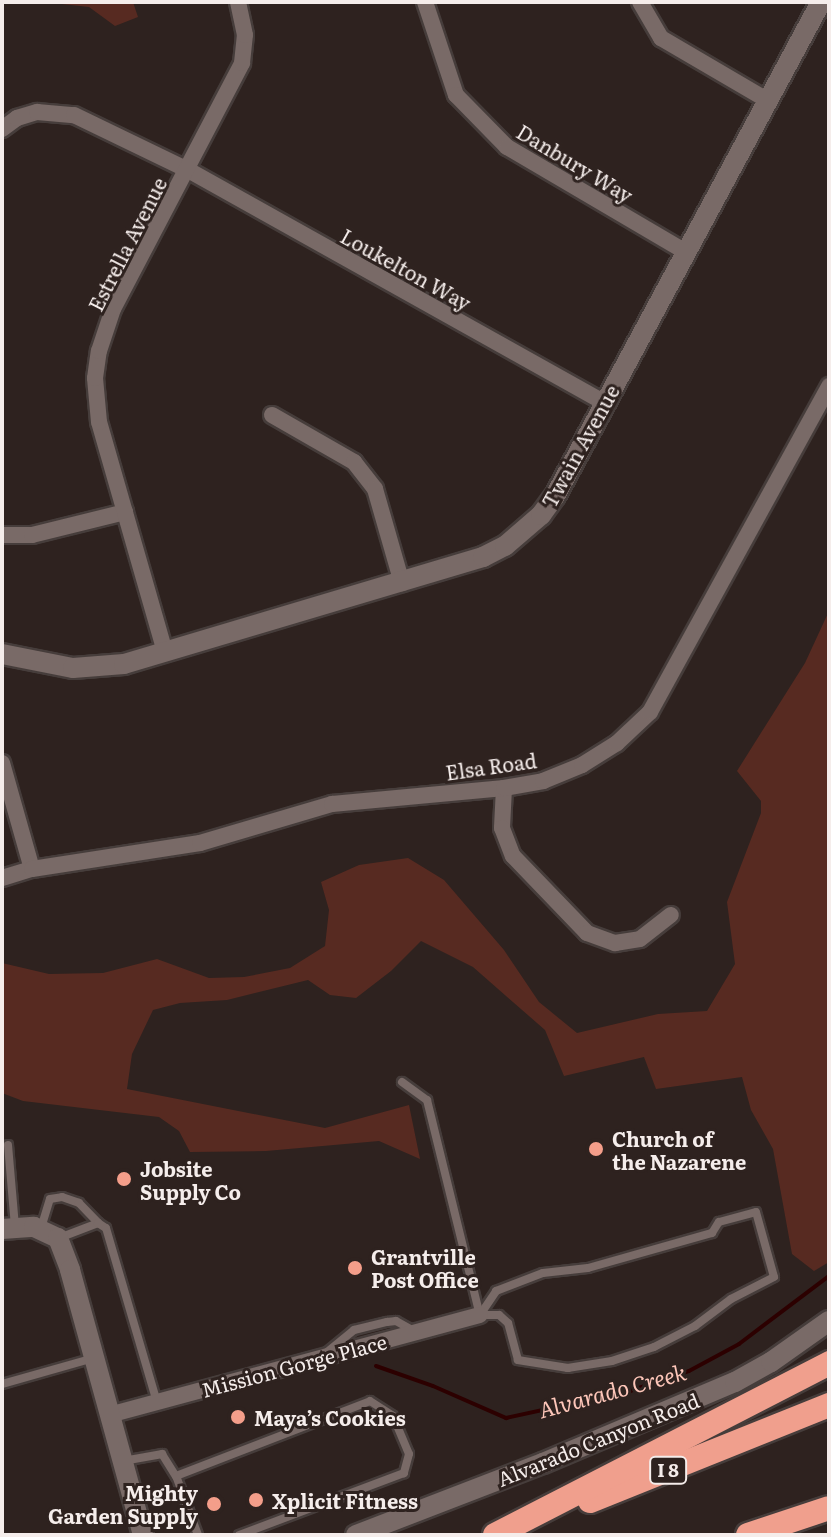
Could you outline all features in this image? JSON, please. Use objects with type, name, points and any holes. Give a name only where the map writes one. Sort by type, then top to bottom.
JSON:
[{"type":"highway","points":[[495,1535],[829,1363]]},
{"type":"highway","name":"I 8","points":[[508,1535],[829,1405]]},
{"type":"highway","points":[[748,1535],[829,1508]]},
{"type":"street","name":"Estrella Avenue","points":[[165,652],[99,422],[95,378],[99,351],[113,309],[242,63],[245,35],[238,2]]},
{"type":"street","name":"Danbury Way","points":[[425,2],[456,95],[507,147],[686,252]]},
{"type":"street","points":[[640,2],[661,38],[767,100]]},
{"type":"street","name":"Twain Avenue","points":[[2,654],[73,668],[124,664],[402,583],[483,557],[505,546],[541,515],[555,496],[821,2]]},
{"type":"street","name":"Loukelton Way","points":[[2,129],[37,112],[74,115],[188,170],[605,403]]},
{"type":"street","name":"Elsa Road","points":[[2,878],[32,869],[200,843],[332,804],[504,788],[543,781],[582,765],[617,743],[650,712],[829,386]]},
{"type":"street","points":[[272,415],[354,462],[375,489],[402,583]]},
{"type":"street","points":[[2,535],[32,535],[125,512]]},
{"type":"street","points":[[2,763],[32,869]]},
{"type":"street","points":[[504,788],[502,828],[513,856],[587,933],[615,943],[640,939],[671,915]]},
{"type":"street","points":[[9,1228],[50,1233],[94,1358],[143,1535]]},
{"type":"street","name":"Mission Gorge Place","points":[[109,1415],[480,1315]]},
{"type":"street","name":"Alvarado Canyon Road","points":[[356,1535],[543,1463],[735,1382],[771,1362],[829,1321]]},
{"type":"lane","points":[[402,1082],[427,1100],[480,1315]]},
{"type":"lane","points":[[8,1145],[9,1228]]},
{"type":"lane","points":[[98,1223],[50,1233],[50,1199],[62,1197],[79,1203],[106,1228],[157,1402]]},
{"type":"lane","points":[[756,1212],[774,1277],[731,1299],[695,1326],[654,1347],[587,1366],[568,1368],[518,1360],[508,1323],[499,1315],[480,1315],[496,1291],[507,1286],[543,1273],[588,1268],[712,1233],[719,1222],[756,1212]]},
{"type":"lane","points":[[2,1384],[94,1358]]},
{"type":"lane","points":[[176,1476],[370,1401],[393,1416],[409,1454],[404,1473],[239,1535]]},
{"type":"lane","points":[[122,1461],[162,1454],[176,1476],[198,1535]]},
{"type":"shaded area","points":[[44,2],[133,2],[138,17],[115,26],[89,7]]},
{"type":"shaded area","points":[[829,611],[829,1262],[814,1271],[792,1254],[773,1149],[751,1110],[742,1077],[656,1089],[644,1057],[564,1076],[545,1030],[473,967],[421,941],[391,971],[356,998],[330,995],[308,980],[227,1000],[180,1003],[153,1010],[132,1054],[127,1089],[325,1128],[409,1105],[420,1159],[379,1141],[266,1151],[190,1152],[179,1131],[159,1117],[23,1101],[2,1093],[2,963],[49,974],[103,973],[157,959],[209,978],[244,977],[290,968],[325,946],[329,910],[321,882],[359,865],[408,858],[444,880],[504,950],[539,1002],[577,1033],[658,1014],[707,1011],[735,964],[727,902],[761,813],[761,801],[737,771],[805,663]]},
{"type":"waterway","name":"Alvarado Creek","points":[[376,1366],[433,1386],[506,1418],[630,1391],[689,1371],[739,1344],[829,1276]]},
{"type":"place","name":"Church of the Nazarene","points":[[596,1149]]},
{"type":"place","name":"Jobsite Supply Co","points":[[124,1179]]},
{"type":"place","name":"Grantville Post Office","points":[[355,1268]]},
{"type":"place","name":"Maya’s Cookies","points":[[238,1417]]},
{"type":"place","name":"Xplicit Fitness","points":[[256,1500]]},
{"type":"place","name":"Mighty Garden Supply","points":[[214,1504]]}]
